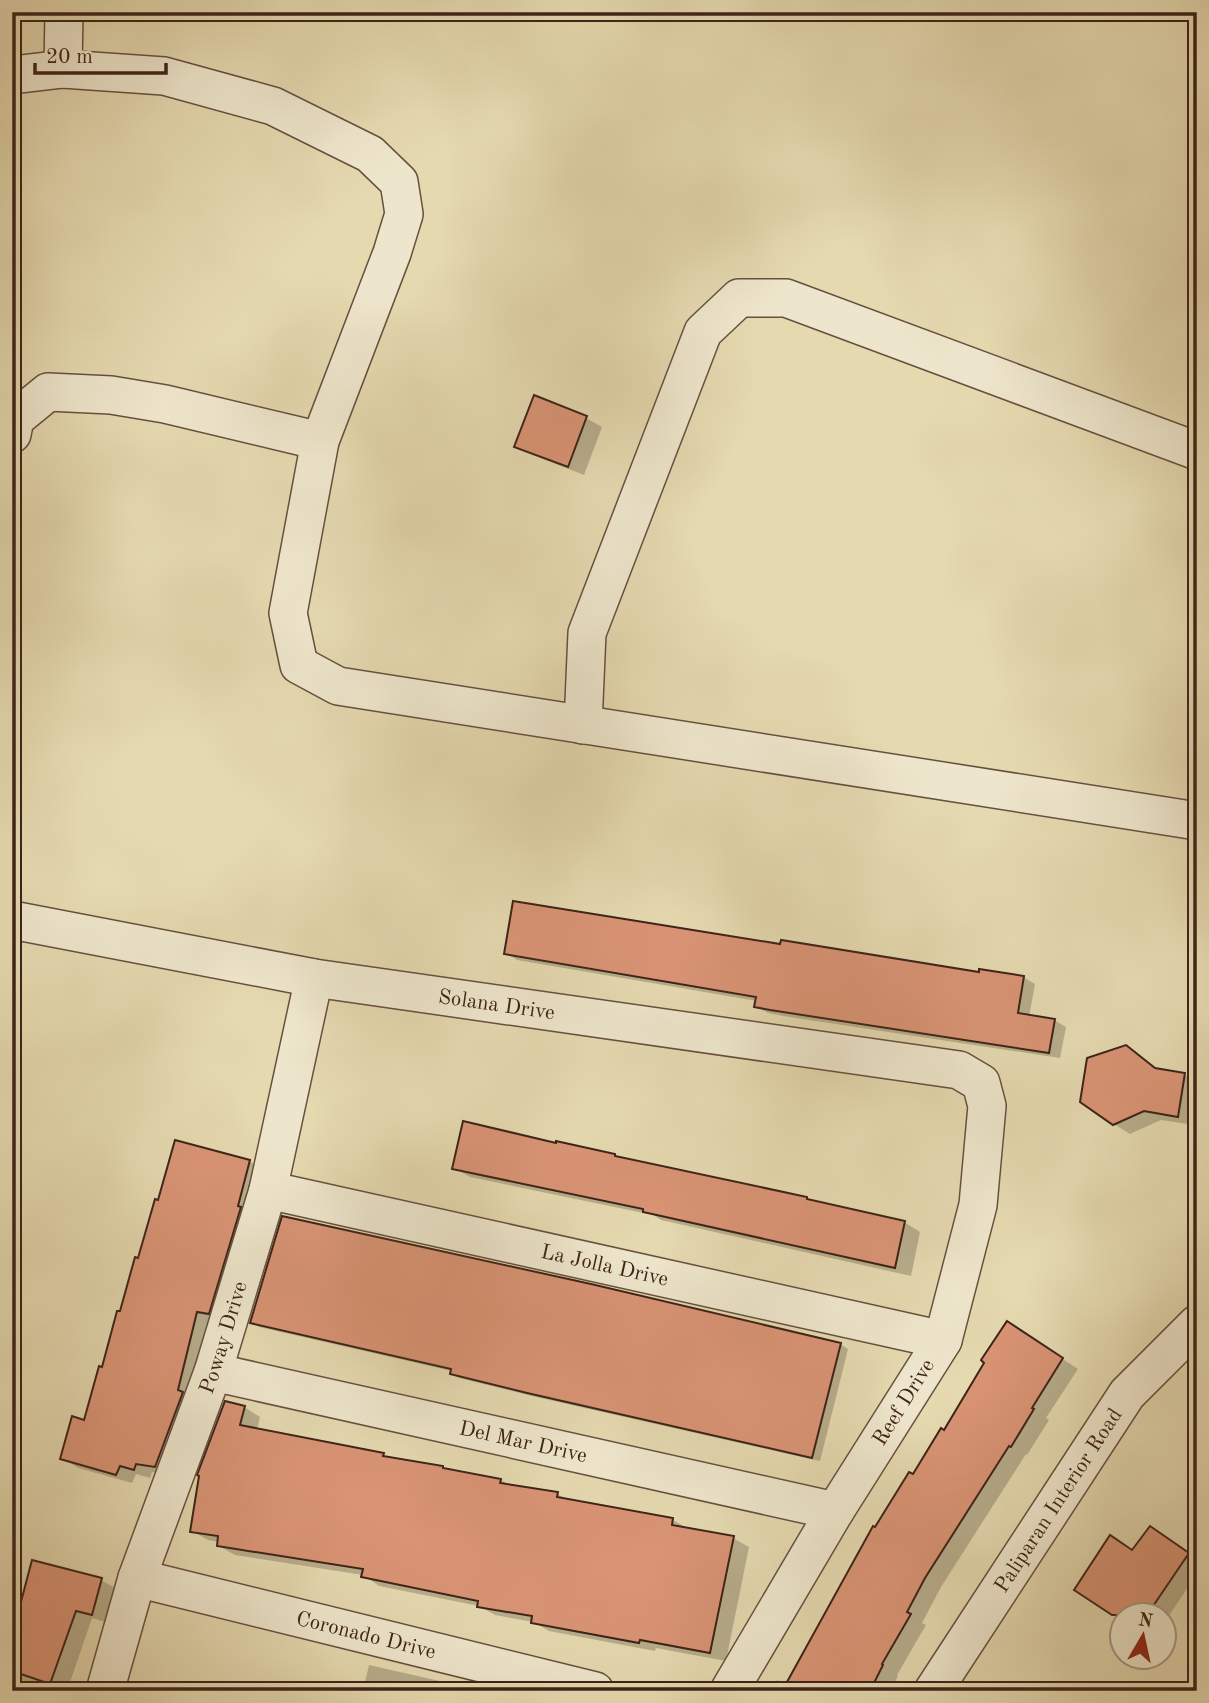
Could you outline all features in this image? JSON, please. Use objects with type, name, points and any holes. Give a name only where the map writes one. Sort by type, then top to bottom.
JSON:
[{"type":"street","points":[[63,69],[64,12]]},
{"type":"street","points":[[12,75],[63,69],[164,76],[273,106],[370,154],[399,182],[404,214],[392,253],[320,442],[288,613],[299,665],[338,686],[1197,821]]},
{"type":"street","points":[[583,725],[587,633],[703,332],[739,298],[786,298],[1197,451]]},
{"type":"street","points":[[12,433],[15,419],[48,393],[111,395],[165,404],[320,442]]},
{"type":"street","name":"Solana Drive","points":[[12,920],[314,978],[959,1070],[981,1083]]},
{"type":"street","name":"Poway Drive","points":[[105,1691],[136,1578],[213,1372],[268,1189],[314,978]]},
{"type":"street","name":"Reef Drive","points":[[729,1691],[835,1511],[943,1340],[978,1205],[987,1106],[981,1083]]},
{"type":"street","name":"La Jolla Drive","points":[[268,1189],[943,1340]]},
{"type":"street","name":"Paliparan Interior Road","points":[[933,1691],[1127,1394],[1197,1324]]},
{"type":"street","name":"Del Mar Drive","points":[[213,1372],[835,1511]]},
{"type":"street","name":"Coronado Drive","points":[[136,1578],[595,1691]]},
{"type":"building","points":[[534,395],[587,416],[568,467],[514,447]]},
{"type":"building","points":[[513,901],[780,944],[781,940],[979,972],[979,969],[1024,976],[1018,1013],[1055,1019],[1049,1053],[770,1010],[754,1007],[756,997],[504,954]]},
{"type":"building","points":[[1126,1045],[1155,1068],[1185,1073],[1178,1117],[1144,1111],[1113,1125],[1080,1102],[1087,1058]]},
{"type":"building","points":[[463,1121],[905,1221],[895,1268],[643,1212],[643,1209],[452,1169]]},
{"type":"building","points":[[175,1140],[250,1160],[238,1206],[241,1207],[209,1314],[197,1312],[178,1390],[183,1392],[155,1467],[136,1464],[134,1470],[120,1466],[116,1475],[60,1459],[72,1416],[84,1420],[99,1366],[102,1367],[117,1311],[120,1311],[135,1257],[138,1258],[155,1199],[158,1200]]},
{"type":"building","points":[[282,1216],[591,1284],[841,1343],[812,1458],[527,1393],[450,1374],[451,1369],[250,1323]]},
{"type":"building","points":[[1007,1321],[1063,1358],[1011,1447],[1009,1446],[925,1578],[907,1612],[911,1614],[870,1691],[782,1691],[873,1526],[875,1527],[909,1472],[913,1474],[941,1428],[944,1430],[984,1363],[981,1360]]},
{"type":"building","points":[[225,1401],[245,1406],[240,1425],[501,1479],[500,1483],[558,1492],[557,1497],[673,1518],[672,1525],[734,1536],[710,1653],[531,1623],[532,1616],[477,1607],[478,1601],[361,1577],[363,1569],[217,1546],[218,1536],[190,1532],[199,1476],[197,1475]]},
{"type":"building","points":[[1150,1526],[1189,1553],[1156,1602],[1108,1602],[1108,1612],[1074,1590],[1110,1535],[1132,1550]]},
{"type":"building","points":[[32,1560],[102,1578],[92,1615],[76,1611],[50,1684],[12,1671],[12,1636]]}]
